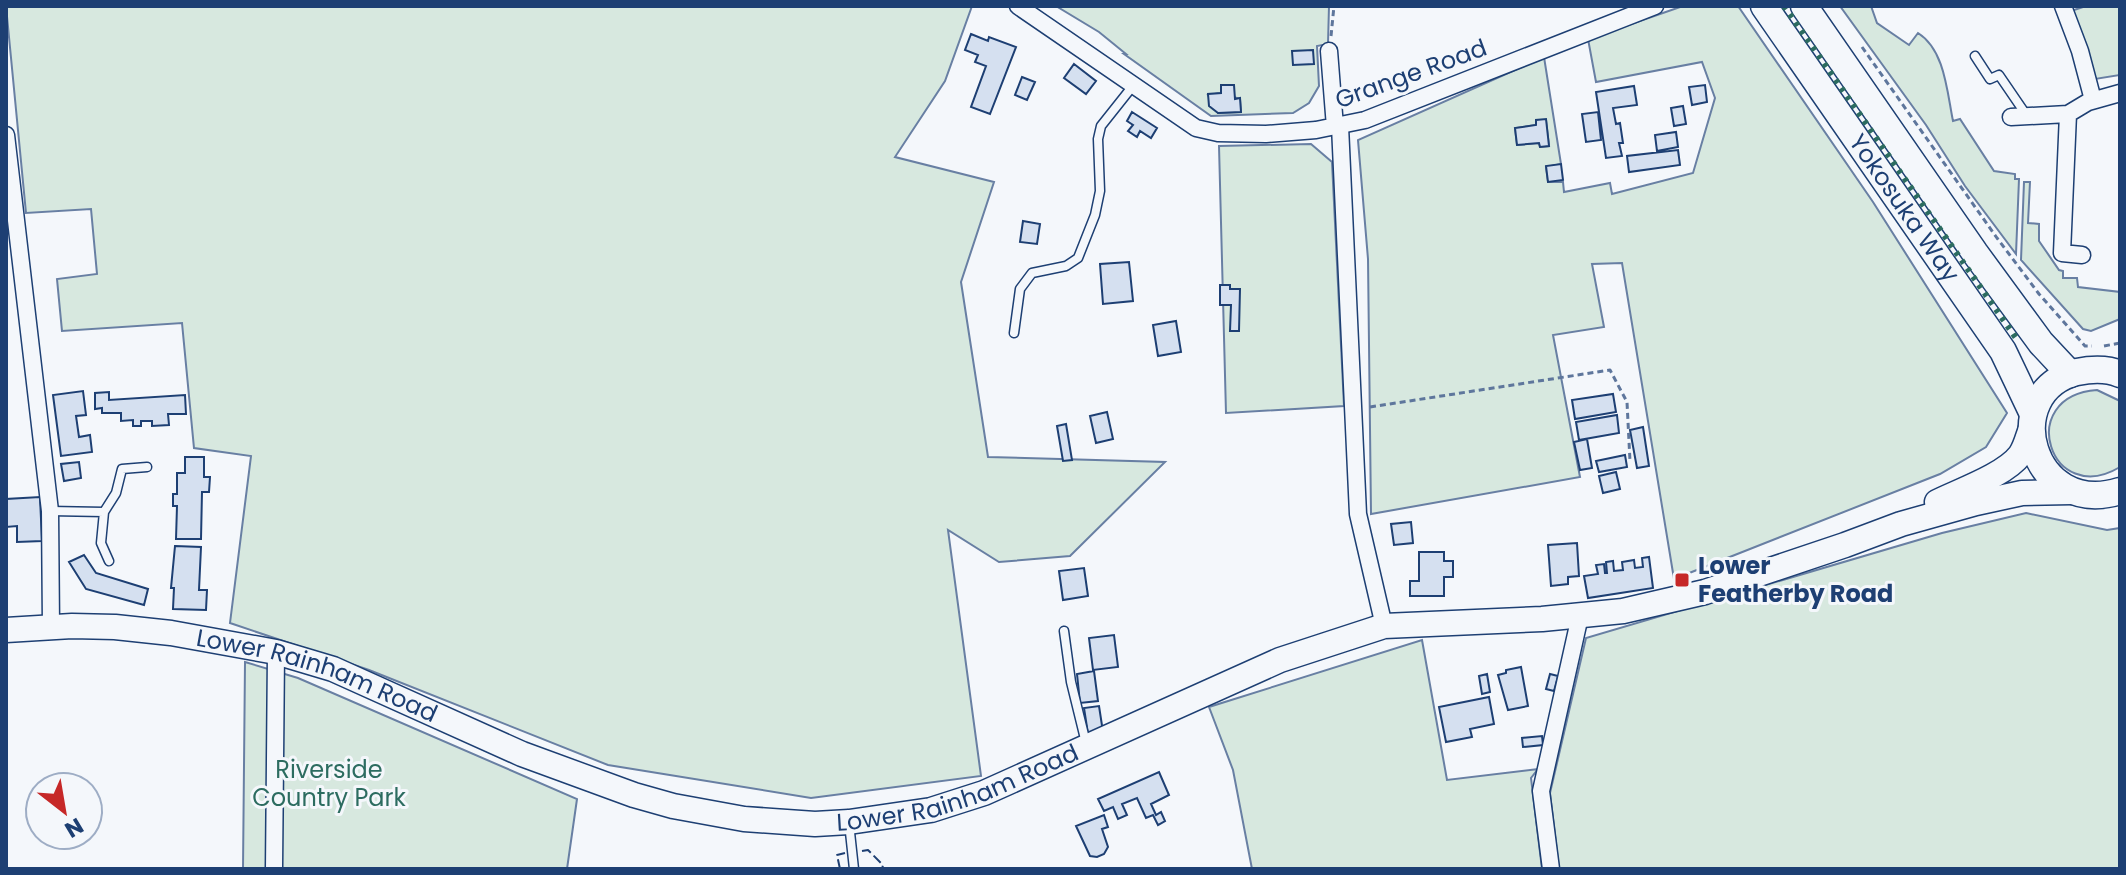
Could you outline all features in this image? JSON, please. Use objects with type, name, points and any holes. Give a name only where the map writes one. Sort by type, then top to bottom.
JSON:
[{"type":"main road","name":"Yokosuka Way","points":[[1764,6],[2003,351],[2032,420],[2033,446],[2041,466],[2054,481],[2072,492]]},
{"type":"main road","name":"Yokosuka Way","points":[[1804,6],[1975,253],[2041,343],[2070,374]]},
{"type":"main road","points":[[2032,420],[2045,394],[2056,382],[2070,374],[2091,369],[2118,369]]},
{"type":"main road","name":"Lower Rainham Road","points":[[1901,524],[1920,509],[1983,479],[2016,459],[2021,454],[2032,420]]},
{"type":"main road","points":[[2072,492],[2103,496],[2120,491]]},
{"type":"main road","name":"Lower Rainham Road","points":[[6,630],[51,627],[151,630],[276,652],[333,669],[522,754],[634,795],[673,806],[744,819],[815,824],[849,822],[915,813],[959,802],[1002,786],[1280,660],[1384,626],[1580,616],[1639,608],[1705,592],[1901,524],[2005,496],[2072,492]]},
{"type":"street","name":"Grange Road","points":[[1018,6],[1184,121],[1211,132],[1266,134],[1338,126],[1402,107],[1655,6]]},
{"type":"street","points":[[2063,6],[2093,100]]},
{"type":"street","points":[[1329,51],[1338,126],[1355,409],[1358,514],[1384,626]]},
{"type":"street","points":[[2019,116],[2068,114],[2093,100],[2120,93]]},
{"type":"street","points":[[2068,114],[2062,253],[2082,255]]},
{"type":"street","points":[[6,135],[50,511],[51,627]]},
{"type":"street","points":[[1551,869],[1541,791],[1580,616]]},
{"type":"street","points":[[274,869],[276,652]]},
{"type":"lane","points":[[1975,56],[1990,79],[1999,75],[2019,116]]},
{"type":"lane","points":[[1014,333],[1020,289],[1032,273],[1066,266],[1078,258],[1095,215],[1100,191],[1098,139],[1101,126],[1132,87]]},
{"type":"lane","points":[[109,561],[101,543],[104,512],[116,493],[122,469],[147,467]]},
{"type":"lane","points":[[50,511],[104,512]]},
{"type":"lane","points":[[1064,631],[1071,682],[1088,747]]},
{"type":"lane","points":[[849,822],[854,869]]},
{"type":"path","points":[[1329,51],[1334,6]]},
{"type":"path","points":[[1856,40],[2039,294],[2085,346],[2120,343]]},
{"type":"path","points":[[1355,409],[1610,370],[1627,402],[1630,461]]},
{"type":"green space","points":[[6,6],[972,6],[945,81],[895,157],[994,182],[961,282],[988,457],[1165,462],[1070,556],[999,562],[948,530],[981,776],[811,798],[608,765],[369,670],[230,623],[251,456],[194,448],[182,323],[62,331],[57,279],[97,274],[91,209],[26,213]]},
{"type":"green space","points":[[1056,6],[1329,6],[1328,44],[1317,46],[1319,86],[1309,103],[1293,113],[1211,116],[1124,54],[1099,32]],"holes":[[[1221,93],[1240,99],[1241,112],[1218,113],[1208,95]]]},
{"type":"green space","points":[[1683,6],[1738,6],[1873,202],[2007,413],[1986,447],[1940,474],[1674,579],[1622,263],[1592,264],[1604,327],[1553,335],[1580,477],[1371,514],[1368,259],[1358,140],[1544,57],[1561,164],[1546,167],[1548,182],[1563,182],[1564,192],[1610,183],[1612,194],[1693,173],[1715,98],[1702,62],[1596,82],[1588,39]],"holes":[[[1536,120],[1546,120],[1549,146],[1540,147],[1539,143],[1517,145],[1515,128],[1536,125]]]},
{"type":"green space","points":[[1840,6],[1871,6],[1877,23],[1909,45],[1918,33],[1927,40],[1943,72],[1953,121],[1960,119],[1994,171],[2015,174],[2015,179],[2019,179],[2016,254],[1965,186],[1926,125]]},
{"type":"green space","points":[[2086,6],[2120,6],[2120,75],[2089,80],[2065,13]]},
{"type":"green space","points":[[1311,144],[1332,162],[1344,406],[1226,413],[1219,146]]},
{"type":"green space","points":[[2024,182],[2030,182],[2028,223],[2039,224],[2039,241],[2059,270],[2063,271],[2063,278],[2077,278],[2078,287],[2120,292],[2120,319],[2091,331],[2083,329],[2021,260]]},
{"type":"green space","points":[[2097,390],[2120,401],[2120,467],[2096,476],[2075,474],[2060,463],[2051,446],[2049,428],[2056,410],[2071,397]]},
{"type":"green space","points":[[2026,513],[2107,530],[2120,528],[2120,869],[1559,869],[1550,793],[1586,638],[1942,533]]},
{"type":"green space","points":[[1422,640],[1447,780],[1538,769],[1531,778],[1542,869],[1252,869],[1233,770],[1209,707]]},
{"type":"green space","name":"Riverside Country Park","points":[[245,662],[298,678],[577,799],[567,869],[243,869]]},
{"type":"building","points":[[971,34],[1016,47],[990,114],[971,107],[986,66],[975,62],[978,55],[965,50]]},
{"type":"building","points":[[1313,50],[1314,64],[1293,65],[1292,51]]},
{"type":"building","points":[[1074,64],[1096,81],[1086,94],[1064,78]]},
{"type":"building","points":[[1022,77],[1035,82],[1027,100],[1015,95]]},
{"type":"building","points":[[1221,85],[1234,85],[1235,99],[1240,98],[1241,112],[1218,113],[1209,106],[1208,94],[1221,93]]},
{"type":"building","points":[[1705,85],[1707,102],[1692,105],[1689,87]]},
{"type":"building","points":[[1634,86],[1637,105],[1613,108],[1616,124],[1620,123],[1622,156],[1606,158],[1596,92]]},
{"type":"building","points":[[1683,106],[1686,124],[1674,126],[1671,108]]},
{"type":"building","points":[[1132,112],[1157,128],[1151,138],[1140,131],[1137,137],[1128,131],[1133,125],[1127,121]]},
{"type":"building","points":[[1598,112],[1601,140],[1586,142],[1582,114]]},
{"type":"building","points":[[1546,119],[1549,146],[1540,147],[1539,143],[1517,145],[1515,128],[1536,125],[1536,120]]},
{"type":"building","points":[[1676,132],[1678,147],[1657,151],[1655,135]]},
{"type":"building","points":[[1678,150],[1680,165],[1629,172],[1627,156]]},
{"type":"building","points":[[1561,164],[1563,180],[1548,182],[1546,166]]},
{"type":"building","points":[[1023,221],[1040,224],[1037,244],[1020,242]]},
{"type":"building","points":[[1129,262],[1133,301],[1103,304],[1100,264]]},
{"type":"building","points":[[1220,285],[1240,289],[1239,331],[1230,331],[1231,305],[1220,305]]},
{"type":"building","points":[[1176,321],[1181,352],[1158,356],[1153,325]]},
{"type":"building","points":[[83,391],[86,415],[76,416],[79,437],[90,435],[92,452],[61,456],[53,395]]},
{"type":"building","points":[[109,392],[109,400],[185,395],[186,414],[168,414],[169,425],[152,426],[152,421],[141,421],[141,426],[133,426],[133,420],[121,421],[121,413],[102,413],[102,408],[95,409],[95,393]]},
{"type":"building","points":[[1613,394],[1616,412],[1575,419],[1572,400]]},
{"type":"building","points":[[1107,412],[1113,439],[1096,443],[1090,416]]},
{"type":"building","points":[[1617,415],[1619,433],[1579,440],[1576,422]]},
{"type":"building","points":[[1066,424],[1072,460],[1063,461],[1057,426]]},
{"type":"building","points":[[1643,427],[1649,466],[1637,468],[1630,430]]},
{"type":"building","points":[[1587,439],[1592,468],[1580,470],[1574,442]]},
{"type":"building","points":[[1625,455],[1627,467],[1599,472],[1596,461]]},
{"type":"building","points":[[185,457],[204,457],[204,477],[210,477],[209,492],[202,492],[201,539],[176,539],[177,506],[173,506],[173,494],[177,494],[177,473],[185,473]]},
{"type":"building","points":[[79,462],[81,478],[64,481],[61,464]]},
{"type":"building","points":[[1616,472],[1620,489],[1603,493],[1599,476]]},
{"type":"building","points":[[40,497],[42,541],[17,542],[17,526],[6,527],[6,499]]},
{"type":"building","points":[[1411,522],[1413,543],[1394,545],[1391,524]]},
{"type":"building","points":[[1577,543],[1579,576],[1568,577],[1568,584],[1551,586],[1548,545]]},
{"type":"building","points":[[175,546],[201,547],[199,590],[207,590],[206,610],[173,609],[174,588],[171,588]]},
{"type":"building","points":[[1419,552],[1444,552],[1444,561],[1453,561],[1453,577],[1444,577],[1444,596],[1410,596],[1410,581],[1419,581]]},
{"type":"building","points":[[84,555],[96,573],[148,589],[144,605],[86,589],[69,562]]},
{"type":"building","points":[[1649,557],[1653,588],[1588,598],[1584,576],[1598,574],[1596,565],[1604,564],[1607,573],[1606,562],[1613,561],[1614,571],[1623,570],[1622,562],[1634,560],[1635,568],[1643,567],[1642,558]]},
{"type":"building","points":[[1084,568],[1088,596],[1063,600],[1059,571]]},
{"type":"building","points":[[1114,635],[1118,667],[1093,670],[1089,638]]},
{"type":"building","points":[[1521,667],[1528,706],[1508,710],[1498,675]]},
{"type":"building","points":[[1094,671],[1098,701],[1080,703],[1077,674]]},
{"type":"building","points":[[1487,674],[1490,692],[1482,694],[1479,676]]},
{"type":"building","points":[[1550,674],[1558,676],[1554,691],[1546,689]]},
{"type":"building","points":[[1489,697],[1494,724],[1470,729],[1472,737],[1446,742],[1439,707]]},
{"type":"building","points":[[1099,706],[1103,732],[1088,734],[1084,708]]},
{"type":"building","points":[[1542,736],[1543,745],[1523,747],[1522,738]]},
{"type":"building","points":[[1159,772],[1169,795],[1151,804],[1156,815],[1161,812],[1165,821],[1158,825],[1153,815],[1146,818],[1137,798],[1122,804],[1127,815],[1118,819],[1113,807],[1104,811],[1098,799]]},
{"type":"building","points":[[1104,815],[1108,827],[1102,829],[1108,847],[1104,854],[1090,856],[1076,826]]},
{"type":"hedge","points":[[1784,6],[2016,338]]},
{"type":"fence","points":[[862,851],[868,850],[883,865],[882,869]]},
{"type":"fence","points":[[840,869],[837,855],[845,853]]},
{"type":"place","name":"Lower Featherby Road","points":[[1682,580]]}]
